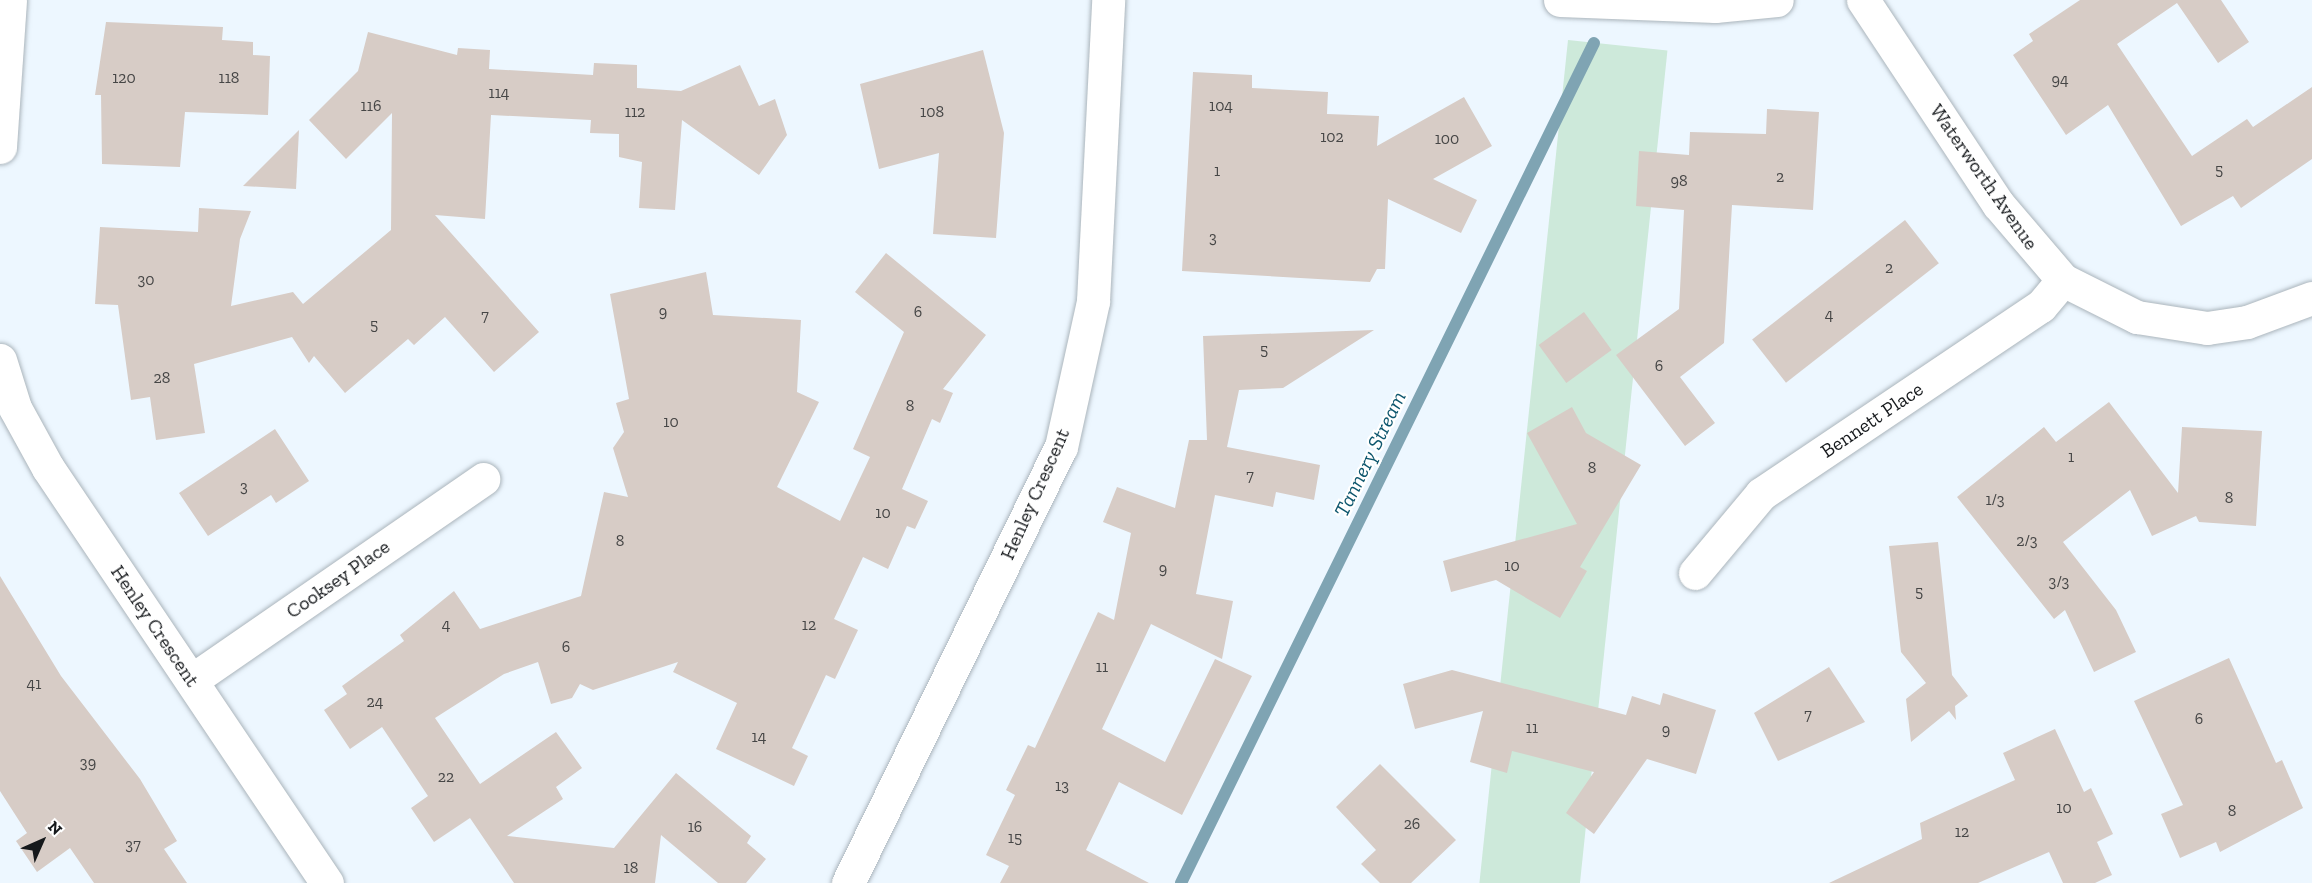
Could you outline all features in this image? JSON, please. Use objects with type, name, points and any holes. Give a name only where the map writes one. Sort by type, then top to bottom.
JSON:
[{"type":"street","points":[[0,147],[10,0]]},
{"type":"street","name":"Henley Crescent","points":[[848,883],[1060,447],[1093,301],[1108,0]]},
{"type":"street","points":[[1560,0],[1694,6],[1777,0]]},
{"type":"street","name":"Waterworth Avenue","points":[[1863,0],[2005,213],[2062,280],[2137,317],[2207,328],[2247,322],[2312,298]]},
{"type":"street","name":"Bennett Place","points":[[1695,573],[1761,494],[2041,306],[2062,280]]},
{"type":"street","name":"Henley Crescent","points":[[0,360],[15,408],[48,468],[327,883]]},
{"type":"street","name":"Cooksey Place","points":[[192,680],[483,479]]},
{"type":"green space","points":[[1568,40],[1667,50],[1580,883],[1479,883]]},
{"type":"building","points":[[2080,0],[2221,0],[2249,42],[2218,63],[2177,3],[2117,44],[2192,156],[2247,119],[2253,127],[2312,87],[2312,159],[2241,208],[2233,196],[2181,226],[2108,105],[2066,135],[2013,55],[2033,41],[2029,34]]},
{"type":"building","points":[[106,22],[223,27],[222,40],[253,42],[253,55],[270,56],[268,115],[185,112],[180,167],[102,164],[101,95],[95,95]]},
{"type":"building","points":[[368,32],[457,55],[458,48],[490,50],[489,69],[593,75],[594,63],[637,65],[637,88],[681,91],[740,65],[759,106],[775,99],[787,135],[759,175],[682,120],[675,210],[639,208],[642,162],[619,157],[619,134],[590,133],[591,120],[491,115],[485,219],[435,215],[539,332],[494,372],[445,317],[414,345],[408,339],[345,393],[314,356],[309,363],[292,337],[194,364],[205,433],[156,440],[150,397],[131,400],[118,305],[95,304],[100,227],[198,232],[199,208],[251,211],[240,239],[231,306],[293,292],[303,304],[391,230],[392,113],[346,159],[309,120],[358,71]]},
{"type":"building","points":[[983,50],[1004,133],[996,238],[933,234],[939,153],[879,169],[860,84]]},
{"type":"building","points":[[1193,72],[1252,75],[1252,88],[1328,92],[1327,114],[1379,116],[1377,146],[1464,97],[1492,146],[1433,179],[1477,200],[1461,233],[1388,199],[1385,269],[1377,269],[1370,282],[1182,271]]},
{"type":"building","points":[[1767,109],[1819,112],[1813,210],[1732,205],[1724,343],[1680,377],[1715,423],[1685,446],[1616,355],[1679,309],[1684,210],[1636,206],[1639,151],[1689,155],[1690,132],[1766,134]]},
{"type":"building","points":[[299,130],[296,189],[243,186]]},
{"type":"building","points":[[1905,220],[1939,263],[1786,383],[1752,339]]},
{"type":"building","points":[[886,253],[986,335],[943,389],[953,393],[940,423],[932,419],[902,489],[928,501],[915,529],[907,526],[888,569],[863,557],[834,619],[858,630],[835,679],[826,675],[792,748],[808,756],[794,786],[716,749],[737,703],[673,672],[678,662],[593,690],[580,684],[572,698],[551,704],[538,662],[504,674],[435,718],[480,784],[556,732],[582,768],[556,787],[563,799],[507,836],[614,848],[676,773],[751,836],[747,843],[766,859],[746,883],[718,883],[661,835],[655,883],[514,883],[470,818],[434,842],[411,808],[428,796],[382,727],[350,749],[324,710],[347,694],[342,686],[404,641],[400,635],[454,591],[480,629],[581,596],[604,492],[628,497],[613,448],[624,432],[616,403],[629,399],[610,294],[706,272],[713,315],[801,320],[797,392],[819,402],[777,487],[840,521],[870,457],[853,449],[904,332],[855,292]]},
{"type":"building","points":[[1584,312],[1612,350],[1566,383],[1539,345]]},
{"type":"building","points":[[1374,330],[1283,388],[1239,390],[1227,447],[1320,465],[1314,500],[1276,492],[1273,507],[1215,495],[1196,594],[1233,601],[1222,659],[1151,624],[1102,729],[1165,762],[1215,659],[1252,676],[1182,815],[1119,782],[1086,850],[1149,883],[1000,883],[1009,866],[986,855],[1015,795],[1006,790],[1028,745],[1035,748],[1098,612],[1114,620],[1131,533],[1103,522],[1117,487],[1175,508],[1189,440],[1207,440],[1203,336]]},
{"type":"building","points":[[2109,402],[2178,493],[2182,427],[2262,431],[2256,526],[2199,522],[2196,516],[2152,536],[2130,490],[2063,542],[2116,610],[2136,652],[2094,672],[2065,610],[2054,619],[1957,497],[2044,427],[2056,442]]},
{"type":"building","points":[[1572,407],[1586,433],[1641,465],[1580,567],[1587,571],[1560,618],[1496,580],[1451,592],[1443,561],[1577,524],[1527,433]]},
{"type":"building","points":[[275,429],[309,481],[276,503],[271,495],[208,536],[179,493]]},
{"type":"building","points":[[1938,542],[1952,675],[1968,696],[1955,706],[1956,720],[1949,711],[1911,742],[1906,699],[1926,683],[1901,652],[1889,546]]},
{"type":"building","points":[[0,576],[61,676],[140,779],[177,841],[164,849],[187,883],[94,883],[70,848],[37,872],[16,841],[27,833],[0,791]]},
{"type":"building","points":[[2229,658],[2276,763],[2282,760],[2303,808],[2220,852],[2216,842],[2180,858],[2161,814],[2183,805],[2134,701]]},
{"type":"building","points":[[1829,667],[1865,722],[1778,761],[1754,713]]},
{"type":"building","points":[[1452,670],[1626,715],[1632,696],[1660,705],[1663,693],[1716,710],[1696,774],[1647,759],[1594,834],[1566,813],[1594,772],[1512,751],[1507,773],[1470,762],[1483,711],[1415,729],[1403,684]]},
{"type":"building","points":[[2055,729],[2084,792],[2091,788],[2113,834],[2097,842],[2112,875],[2095,883],[2063,883],[2049,852],[1978,883],[1829,883],[1922,839],[1920,823],[2015,780],[2003,753]]},
{"type":"building","points":[[1380,764],[1456,840],[1411,883],[1380,883],[1361,864],[1376,850],[1336,807]]},
{"type":"waterway","name":"Tannery Stream","points":[[1181,883],[1594,43]]}]
